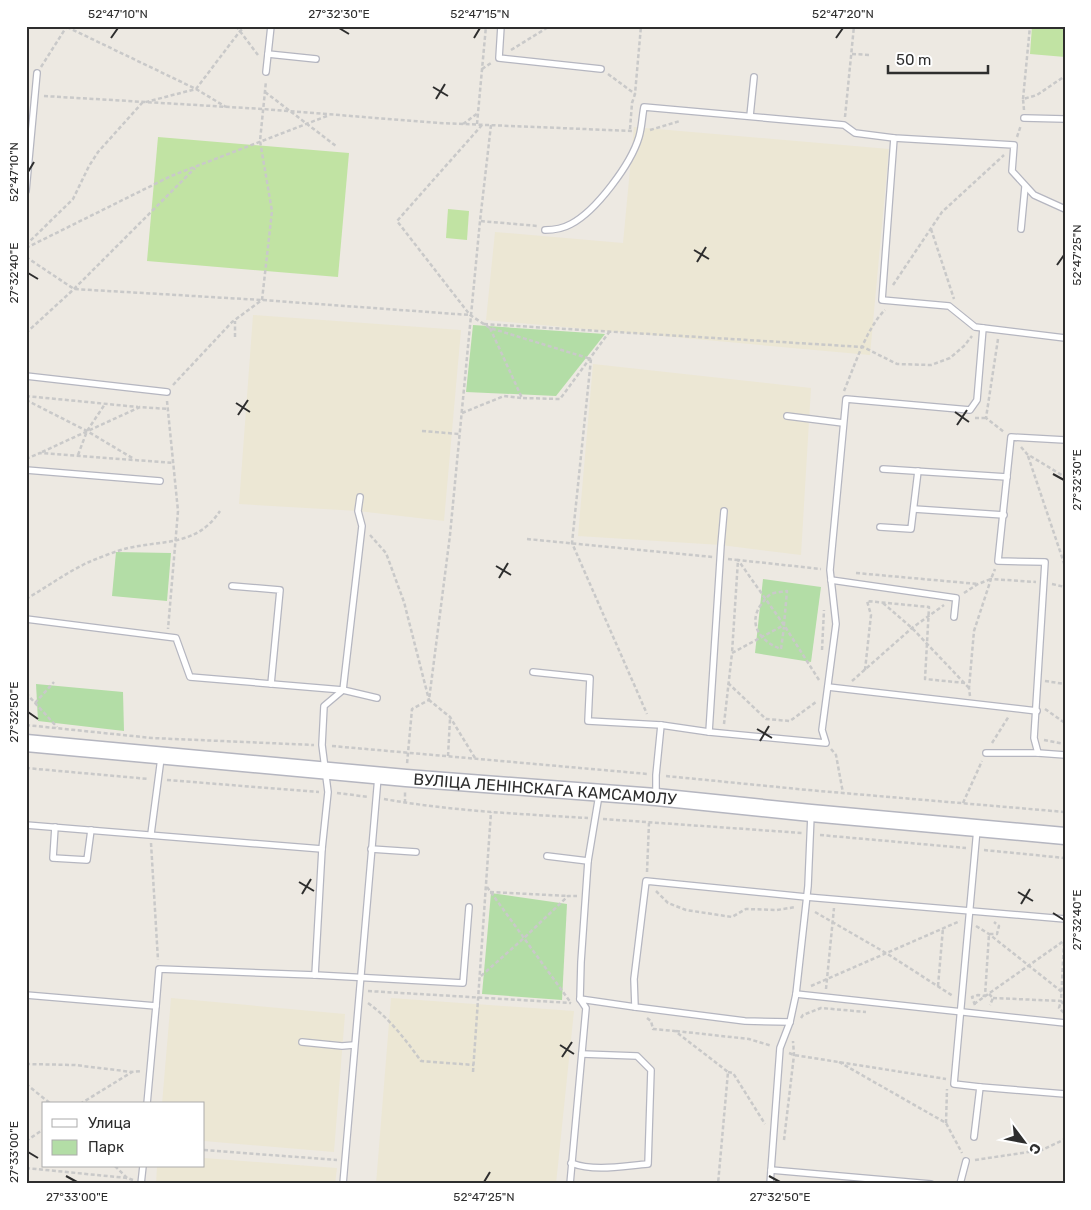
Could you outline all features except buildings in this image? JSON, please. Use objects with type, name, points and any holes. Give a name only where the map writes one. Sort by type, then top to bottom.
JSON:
[{"type":"main road","name":"ВУЛІЦА ЛЕНІНСКАГА КАМСАМОЛУ","points":[[26,743],[378,775],[656,797],[1065,836]]},
{"type":"lane","points":[[266,72],[271,26]]},
{"type":"lane","points":[[501,26],[499,58],[601,69]]},
{"type":"lane","points":[[268,54],[316,59]]},
{"type":"lane","points":[[26,191],[36,73]]},
{"type":"lane","points":[[750,116],[754,77]]},
{"type":"lane","points":[[26,95],[35,96]]},
{"type":"lane","points":[[545,230],[555,230],[572,224],[600,199],[619,175],[642,132],[644,107],[844,125],[855,133],[894,138],[1014,145],[1012,171],[1034,195],[1065,209]]},
{"type":"lane","points":[[1024,118],[1065,119]]},
{"type":"lane","points":[[894,138],[882,300],[950,306],[975,327],[1065,338]]},
{"type":"lane","points":[[1021,229],[1025,187]]},
{"type":"lane","points":[[533,672],[590,678],[588,721],[661,725],[709,732],[826,743],[822,730],[836,624],[830,570],[846,399],[970,410],[977,400],[983,328]]},
{"type":"lane","points":[[26,376],[167,392]]},
{"type":"lane","points":[[787,416],[843,423]]},
{"type":"lane","points":[[1038,753],[1034,738],[1045,562],[998,561],[1004,515],[1010,437],[1065,440]]},
{"type":"lane","points":[[883,469],[1007,477]]},
{"type":"lane","points":[[26,470],[160,482]]},
{"type":"lane","points":[[880,527],[911,529],[918,471]]},
{"type":"lane","points":[[315,976],[322,849],[328,792],[322,745],[324,706],[343,690],[362,526],[358,511],[360,497]]},
{"type":"lane","points":[[914,509],[1004,515]]},
{"type":"lane","points":[[709,732],[724,511]]},
{"type":"lane","points":[[831,580],[956,598],[954,617]]},
{"type":"lane","points":[[232,586],[280,590],[271,684]]},
{"type":"lane","points":[[26,619],[176,638],[190,677],[343,690],[377,698]]},
{"type":"lane","points":[[828,687],[1037,711]]},
{"type":"lane","points":[[656,797],[656,775],[661,725]]},
{"type":"lane","points":[[986,753],[1065,755]]},
{"type":"lane","points":[[151,834],[162,756]]},
{"type":"lane","points":[[343,1184],[378,775]]},
{"type":"lane","points":[[570,1184],[586,1008],[580,999],[588,861],[599,793]]},
{"type":"lane","points":[[770,1184],[780,1048],[790,1022],[796,994],[808,886],[811,813]]},
{"type":"lane","points":[[26,825],[322,849]]},
{"type":"lane","points":[[55,827],[53,858],[87,860],[91,830]]},
{"type":"lane","points":[[977,827],[961,1012],[951,1079],[954,1084],[1065,1094]]},
{"type":"lane","points":[[371,849],[416,852]]},
{"type":"lane","points":[[547,856],[588,861]]},
{"type":"lane","points":[[636,1007],[634,978],[646,881],[834,900],[1065,919]]},
{"type":"lane","points":[[147,1102],[159,969],[463,983],[469,907]]},
{"type":"lane","points":[[796,994],[1065,1023]]},
{"type":"lane","points":[[26,995],[156,1006]]},
{"type":"lane","points":[[580,999],[745,1021],[790,1022]]},
{"type":"lane","points":[[302,1042],[342,1046],[354,1045]]},
{"type":"lane","points":[[571,1163],[597,1167],[648,1164],[651,1070],[637,1056],[582,1054]]},
{"type":"lane","points":[[974,1137],[980,1087]]},
{"type":"lane","points":[[960,1184],[966,1161]]},
{"type":"lane","points":[[141,1183],[142,1168]]},
{"type":"lane","points":[[771,1170],[931,1184]]},
{"type":"path","points":[[36,73],[67,26],[196,89],[228,108]]},
{"type":"path","points":[[26,246],[73,199],[98,152],[142,103],[196,89],[240,31],[246,26]]},
{"type":"path","points":[[478,125],[486,26]]},
{"type":"path","points":[[482,69],[550,26]]},
{"type":"path","points":[[630,131],[641,26]]},
{"type":"path","points":[[844,125],[854,26]]},
{"type":"path","points":[[882,300],[942,212],[1014,145],[1024,118],[1023,99],[1030,26]]},
{"type":"path","points":[[852,54],[870,55]]},
{"type":"path","points":[[601,69],[635,94]]},
{"type":"path","points":[[1023,99],[1037,95],[1065,76]]},
{"type":"path","points":[[265,92],[336,146]]},
{"type":"path","points":[[35,96],[263,109],[478,125],[642,132],[682,120]]},
{"type":"path","points":[[167,637],[178,511],[167,392],[235,320],[262,300],[272,211],[260,141],[263,109]]},
{"type":"path","points":[[462,124],[478,113]]},
{"type":"path","points":[[26,246],[171,176],[328,115]]},
{"type":"path","points":[[482,125],[397,221],[470,315],[490,328],[591,359]]},
{"type":"path","points":[[429,700],[450,535],[470,315],[491,125]]},
{"type":"path","points":[[26,333],[197,166]]},
{"type":"path","points":[[480,221],[545,227],[545,230]]},
{"type":"path","points":[[931,229],[959,314]]},
{"type":"path","points":[[26,257],[74,288],[470,315]]},
{"type":"path","points":[[843,392],[864,346],[868,332],[887,308]]},
{"type":"path","points":[[235,320],[235,337]]},
{"type":"path","points":[[483,324],[864,346],[897,364],[931,364],[950,358],[972,336]]},
{"type":"path","points":[[490,328],[522,398]]},
{"type":"path","points":[[986,418],[999,330]]},
{"type":"path","points":[[461,413],[504,396],[560,399],[610,331]]},
{"type":"path","points":[[591,359],[572,543],[652,725]]},
{"type":"path","points":[[26,396],[168,409]]},
{"type":"path","points":[[26,400],[135,460]]},
{"type":"path","points":[[78,456],[86,432],[104,404]]},
{"type":"path","points":[[26,460],[140,407]]},
{"type":"path","points":[[966,417],[986,418],[1010,437],[1027,454],[1065,477]]},
{"type":"path","points":[[422,431],[459,434]]},
{"type":"path","points":[[40,452],[174,463]]},
{"type":"path","points":[[1027,454],[1065,566]]},
{"type":"path","points":[[26,599],[88,562],[128,548],[174,542],[206,527],[220,510]]},
{"type":"path","points":[[362,526],[386,553],[404,602],[429,700],[450,718],[475,758]]},
{"type":"path","points":[[528,539],[830,570]]},
{"type":"path","points":[[738,560],[784,625],[820,681],[821,672]]},
{"type":"path","points":[[723,733],[732,654],[738,560]]},
{"type":"path","points":[[883,603],[912,628],[969,688],[974,631],[998,561]]},
{"type":"path","points":[[854,573],[978,584]]},
{"type":"path","points":[[844,689],[928,615],[978,584],[991,579],[1045,582],[1065,587]]},
{"type":"path","points":[[787,591],[781,649],[770,645],[761,637],[756,627],[755,614],[765,598],[774,593],[787,591]]},
{"type":"path","points":[[865,670],[871,615],[867,601],[929,607],[925,679],[964,683]]},
{"type":"path","points":[[822,653],[824,607]]},
{"type":"path","points":[[732,654],[784,625]]},
{"type":"path","points":[[1039,680],[1065,684]]},
{"type":"path","points":[[35,703],[54,682]]},
{"type":"path","points":[[728,683],[766,719],[790,721],[816,703],[817,696]]},
{"type":"path","points":[[26,693],[58,728]]},
{"type":"path","points":[[408,753],[412,709],[429,700]]},
{"type":"path","points":[[1037,704],[1065,723]]},
{"type":"path","points":[[448,756],[450,718]]},
{"type":"path","points":[[26,725],[152,738],[322,745],[1065,812]]},
{"type":"path","points":[[1034,738],[1065,744]]},
{"type":"path","points":[[826,743],[836,755],[844,793]]},
{"type":"path","points":[[26,768],[328,792],[405,803],[491,812],[809,834],[1065,858]]},
{"type":"path","points":[[473,1072],[491,812]]},
{"type":"path","points":[[649,822],[646,881],[668,903],[686,910],[732,917],[746,909],[776,910],[805,906],[886,953],[962,1002],[974,1004],[980,1009]]},
{"type":"path","points":[[151,834],[159,969]]},
{"type":"path","points":[[487,887],[571,1004]]},
{"type":"path","points":[[490,892],[586,896]]},
{"type":"path","points":[[480,977],[568,896]]},
{"type":"path","points":[[822,1008],[828,978],[834,900]]},
{"type":"path","points":[[989,934],[997,934],[999,926],[990,918]]},
{"type":"path","points":[[808,995],[809,987],[962,920],[969,921],[989,934],[1062,992]]},
{"type":"path","points":[[981,929],[983,924]]},
{"type":"path","points":[[938,986],[943,928]]},
{"type":"path","points":[[985,996],[989,934]]},
{"type":"path","points":[[974,1004],[1064,940]]},
{"type":"path","points":[[1064,940],[1062,992],[1059,1008],[1065,1014]]},
{"type":"path","points":[[359,993],[478,997],[579,1004],[586,1008]]},
{"type":"path","points":[[359,993],[400,1033],[421,1061],[474,1065]]},
{"type":"path","points":[[974,1004],[972,997],[978,994],[985,996]]},
{"type":"path","points":[[989,994],[993,998],[1060,1002],[1065,1006]]},
{"type":"path","points":[[988,1008],[993,998]]},
{"type":"path","points":[[799,1022],[803,1015],[822,1008],[871,1013]]},
{"type":"path","points":[[644,1016],[651,1021],[653,1029],[749,1039],[780,1048],[794,1055],[951,1079],[946,1123]]},
{"type":"path","points":[[675,1031],[728,1072],[733,1073],[773,1137]]},
{"type":"path","points":[[784,1142],[794,1055],[792,1036]]},
{"type":"path","points":[[838,1062],[946,1123],[966,1161],[1042,1150],[1065,1139]]},
{"type":"path","points":[[26,1064],[75,1065],[132,1072],[149,1071]]},
{"type":"path","points":[[83,1102],[132,1072]]},
{"type":"path","points":[[718,1184],[728,1072]]},
{"type":"path","points":[[26,1084],[48,1102]]},
{"type":"path","points":[[26,1141],[42,1129]]},
{"type":"path","points":[[205,1150],[345,1160]]},
{"type":"path","points":[[26,1168],[127,1178],[141,1183]]},
{"type":"path","points":[[117,1168],[127,1178]]},
{"type":"shaded area","points":[[634,127],[889,149],[870,355],[486,320],[495,232],[623,243]]},
{"type":"shaded area","points":[[253,315],[461,330],[444,521],[358,511],[239,504]]},
{"type":"shaded area","points":[[593,364],[811,388],[801,555],[721,545],[578,536]]},
{"type":"shaded area","points":[[171,998],[345,1014],[334,1152],[205,1141],[205,1102],[162,1102]]},
{"type":"shaded area","points":[[391,998],[574,1011],[556,1184],[376,1184]]},
{"type":"shaded area","points":[[205,1158],[337,1168],[335,1184],[156,1184],[157,1168],[205,1168]]},
{"type":"green space","points":[[1032,26],[1065,26],[1065,57],[1030,54]]},
{"type":"green space","points":[[158,137],[349,153],[338,277],[147,261]]},
{"type":"green space","points":[[448,209],[469,211],[467,240],[446,238]]},
{"type":"green space","points":[[473,325],[605,334],[556,396],[466,392]]},
{"type":"green space","points":[[116,552],[171,553],[167,601],[112,596]]},
{"type":"green space","points":[[763,579],[821,587],[811,662],[755,653]]},
{"type":"green space","points":[[36,684],[123,692],[124,731],[38,721]]},
{"type":"green space","points":[[491,893],[567,904],[562,1000],[482,994]]}]
